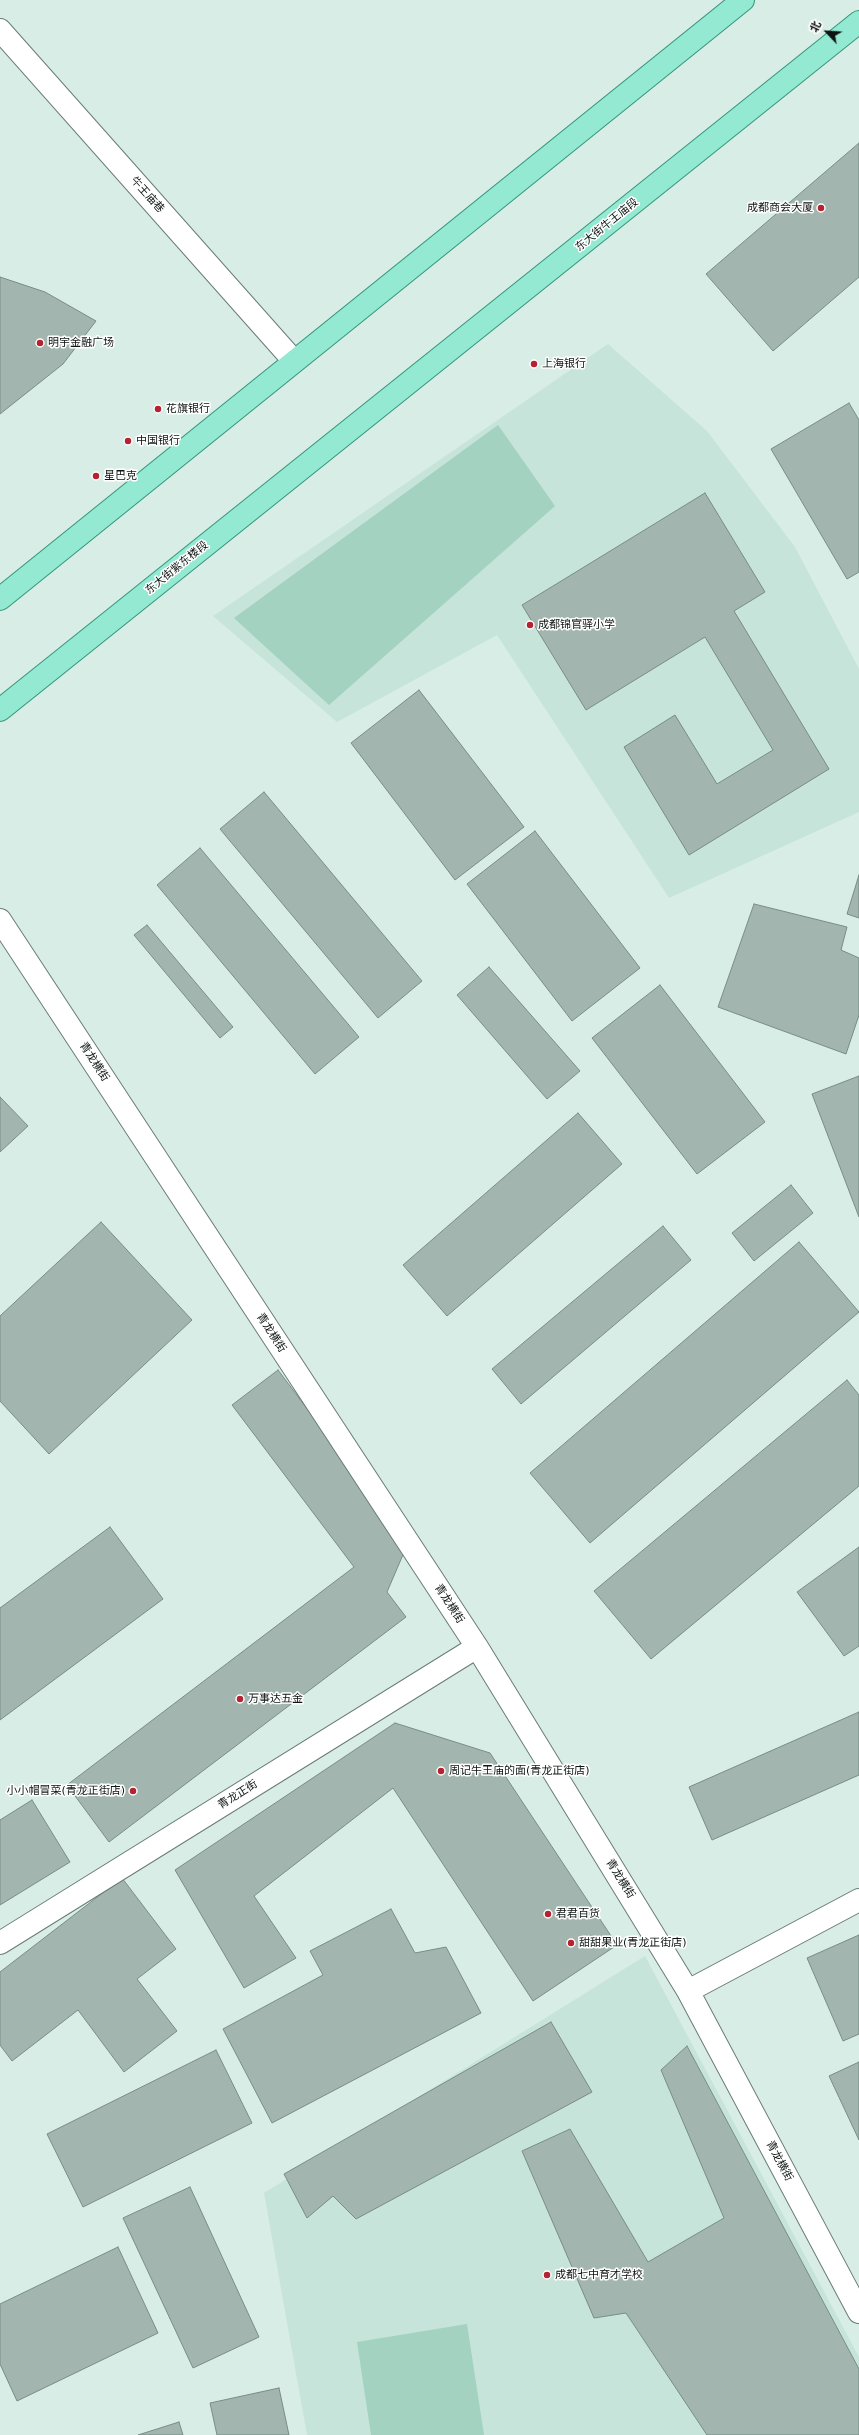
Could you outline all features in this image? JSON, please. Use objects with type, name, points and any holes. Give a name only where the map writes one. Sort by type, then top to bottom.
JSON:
[{"type":"main road","points":[[0,599],[743,0]]},
{"type":"main road","name":"东大街牛王庙段","points":[[355,427],[859,22]]},
{"type":"main road","name":"东大街紫东楼段","points":[[0,710],[355,427]]},
{"type":"street","name":"牛王庙巷","points":[[0,30],[294,361]]},
{"type":"street","name":"青龙横街","points":[[0,920],[476,1647],[688,1991],[859,2312]]},
{"type":"street","name":"青龙正街","points":[[0,1943],[476,1647]]},
{"type":"street","points":[[688,1991],[859,1900]]},
{"type":"shaded area","name":"成都锦官驿小学","points":[[608,344],[707,431],[795,547],[859,669],[859,812],[669,898],[497,635],[337,722],[213,616]]},
{"type":"shaded area","points":[[498,425],[555,506],[329,705],[234,618]]},
{"type":"shaded area","name":"成都七中育才学校","points":[[645,1956],[859,2357],[859,2435],[307,2435],[264,2193]]},
{"type":"shaded area","points":[[467,2324],[484,2435],[371,2435],[357,2342]]},
{"type":"building","name":"成都商会大厦","points":[[859,143],[859,277],[773,351],[706,274]]},
{"type":"building","name":"明宇金融广场","points":[[0,277],[45,292],[96,321],[63,364],[0,414]]},
{"type":"building","points":[[849,403],[859,420],[859,572],[847,579],[771,449]]},
{"type":"building","points":[[705,493],[765,592],[734,611],[829,769],[689,855],[624,747],[675,715],[717,784],[773,750],[705,637],[586,710],[522,605]]},
{"type":"building","points":[[419,690],[524,827],[455,880],[351,743]]},
{"type":"building","points":[[264,792],[422,981],[378,1018],[220,829]]},
{"type":"building","points":[[535,831],[640,968],[572,1021],[467,884]]},
{"type":"building","points":[[200,848],[359,1037],[315,1074],[157,885]]},
{"type":"building","points":[[859,875],[859,918],[847,914]]},
{"type":"building","points":[[754,904],[847,927],[841,950],[859,958],[859,1015],[846,1054],[718,1007]]},
{"type":"building","points":[[147,925],[233,1027],[220,1038],[134,935]]},
{"type":"building","points":[[489,967],[580,1071],[547,1099],[457,995]]},
{"type":"building","points":[[660,985],[765,1122],[697,1174],[592,1038]]},
{"type":"building","points":[[859,1076],[859,1217],[812,1094]]},
{"type":"building","points":[[0,1097],[28,1126],[0,1152]]},
{"type":"building","points":[[578,1113],[622,1164],[447,1316],[403,1265]]},
{"type":"building","points":[[791,1185],[813,1213],[754,1261],[732,1233]]},
{"type":"building","points":[[101,1222],[192,1320],[49,1454],[0,1401],[0,1316]]},
{"type":"building","points":[[663,1226],[691,1260],[521,1404],[492,1369]]},
{"type":"building","points":[[799,1242],[859,1312],[590,1543],[530,1473]]},
{"type":"building","points":[[278,1370],[408,1543],[387,1592],[406,1617],[109,1842],[67,1785],[354,1567],[232,1405]]},
{"type":"building","points":[[847,1380],[859,1395],[859,1486],[651,1659],[594,1591]]},
{"type":"building","points":[[110,1527],[163,1599],[0,1720],[0,1608]]},
{"type":"building","points":[[859,1547],[859,1646],[844,1656],[797,1592]]},
{"type":"building","points":[[859,1712],[859,1775],[712,1840],[689,1787]]},
{"type":"building","points":[[395,1723],[490,1753],[617,1945],[533,2001],[393,1788],[254,1896],[296,1958],[244,1988],[175,1870]]},
{"type":"building","points":[[32,1800],[70,1862],[0,1905],[0,1820]]},
{"type":"building","points":[[122,1878],[176,1949],[137,1979],[177,2031],[124,2072],[78,2010],[12,2061],[0,2045],[0,1972]]},
{"type":"building","points":[[391,1909],[415,1953],[446,1947],[481,2013],[272,2123],[223,2029],[323,1975],[310,1951]]},
{"type":"building","points":[[859,1935],[859,2034],[843,2041],[807,1958]]},
{"type":"building","points":[[551,2022],[592,2092],[356,2219],[333,2196],[307,2218],[284,2174]]},
{"type":"building","points":[[687,2046],[859,2369],[859,2435],[707,2435],[626,2313],[594,2318],[522,2151],[570,2129],[648,2262],[724,2218],[661,2070]]},
{"type":"building","points":[[216,2050],[252,2123],[83,2207],[47,2134]]},
{"type":"building","points":[[859,2062],[859,2140],[829,2076]]},
{"type":"building","points":[[190,2187],[259,2337],[193,2368],[123,2218]]},
{"type":"building","points":[[118,2247],[158,2333],[17,2401],[0,2364],[0,2304]]},
{"type":"building","points":[[279,2388],[289,2435],[217,2435],[210,2403]]},
{"type":"building","points":[[179,2422],[183,2435],[138,2435]]},
{"type":"place","name":"成都商会大厦","points":[[821,208]]},
{"type":"place","name":"明宇金融广场","points":[[40,343]]},
{"type":"place","name":"上海银行","points":[[534,364]]},
{"type":"place","name":"花旗银行","points":[[158,409]]},
{"type":"place","name":"中国银行","points":[[128,441]]},
{"type":"place","name":"星巴克","points":[[96,476]]},
{"type":"place","name":"成都锦官驿小学","points":[[530,625]]},
{"type":"place","name":"万事达五金","points":[[240,1699]]},
{"type":"place","name":"周记牛王庙的面(青龙正街店)","points":[[441,1771]]},
{"type":"place","name":"小小帽冒菜(青龙正街店)","points":[[133,1791]]},
{"type":"place","name":"君君百货","points":[[548,1914]]},
{"type":"place","name":"甜甜果业(青龙正街店)","points":[[571,1943]]},
{"type":"place","name":"成都七中育才学校","points":[[547,2275]]}]
